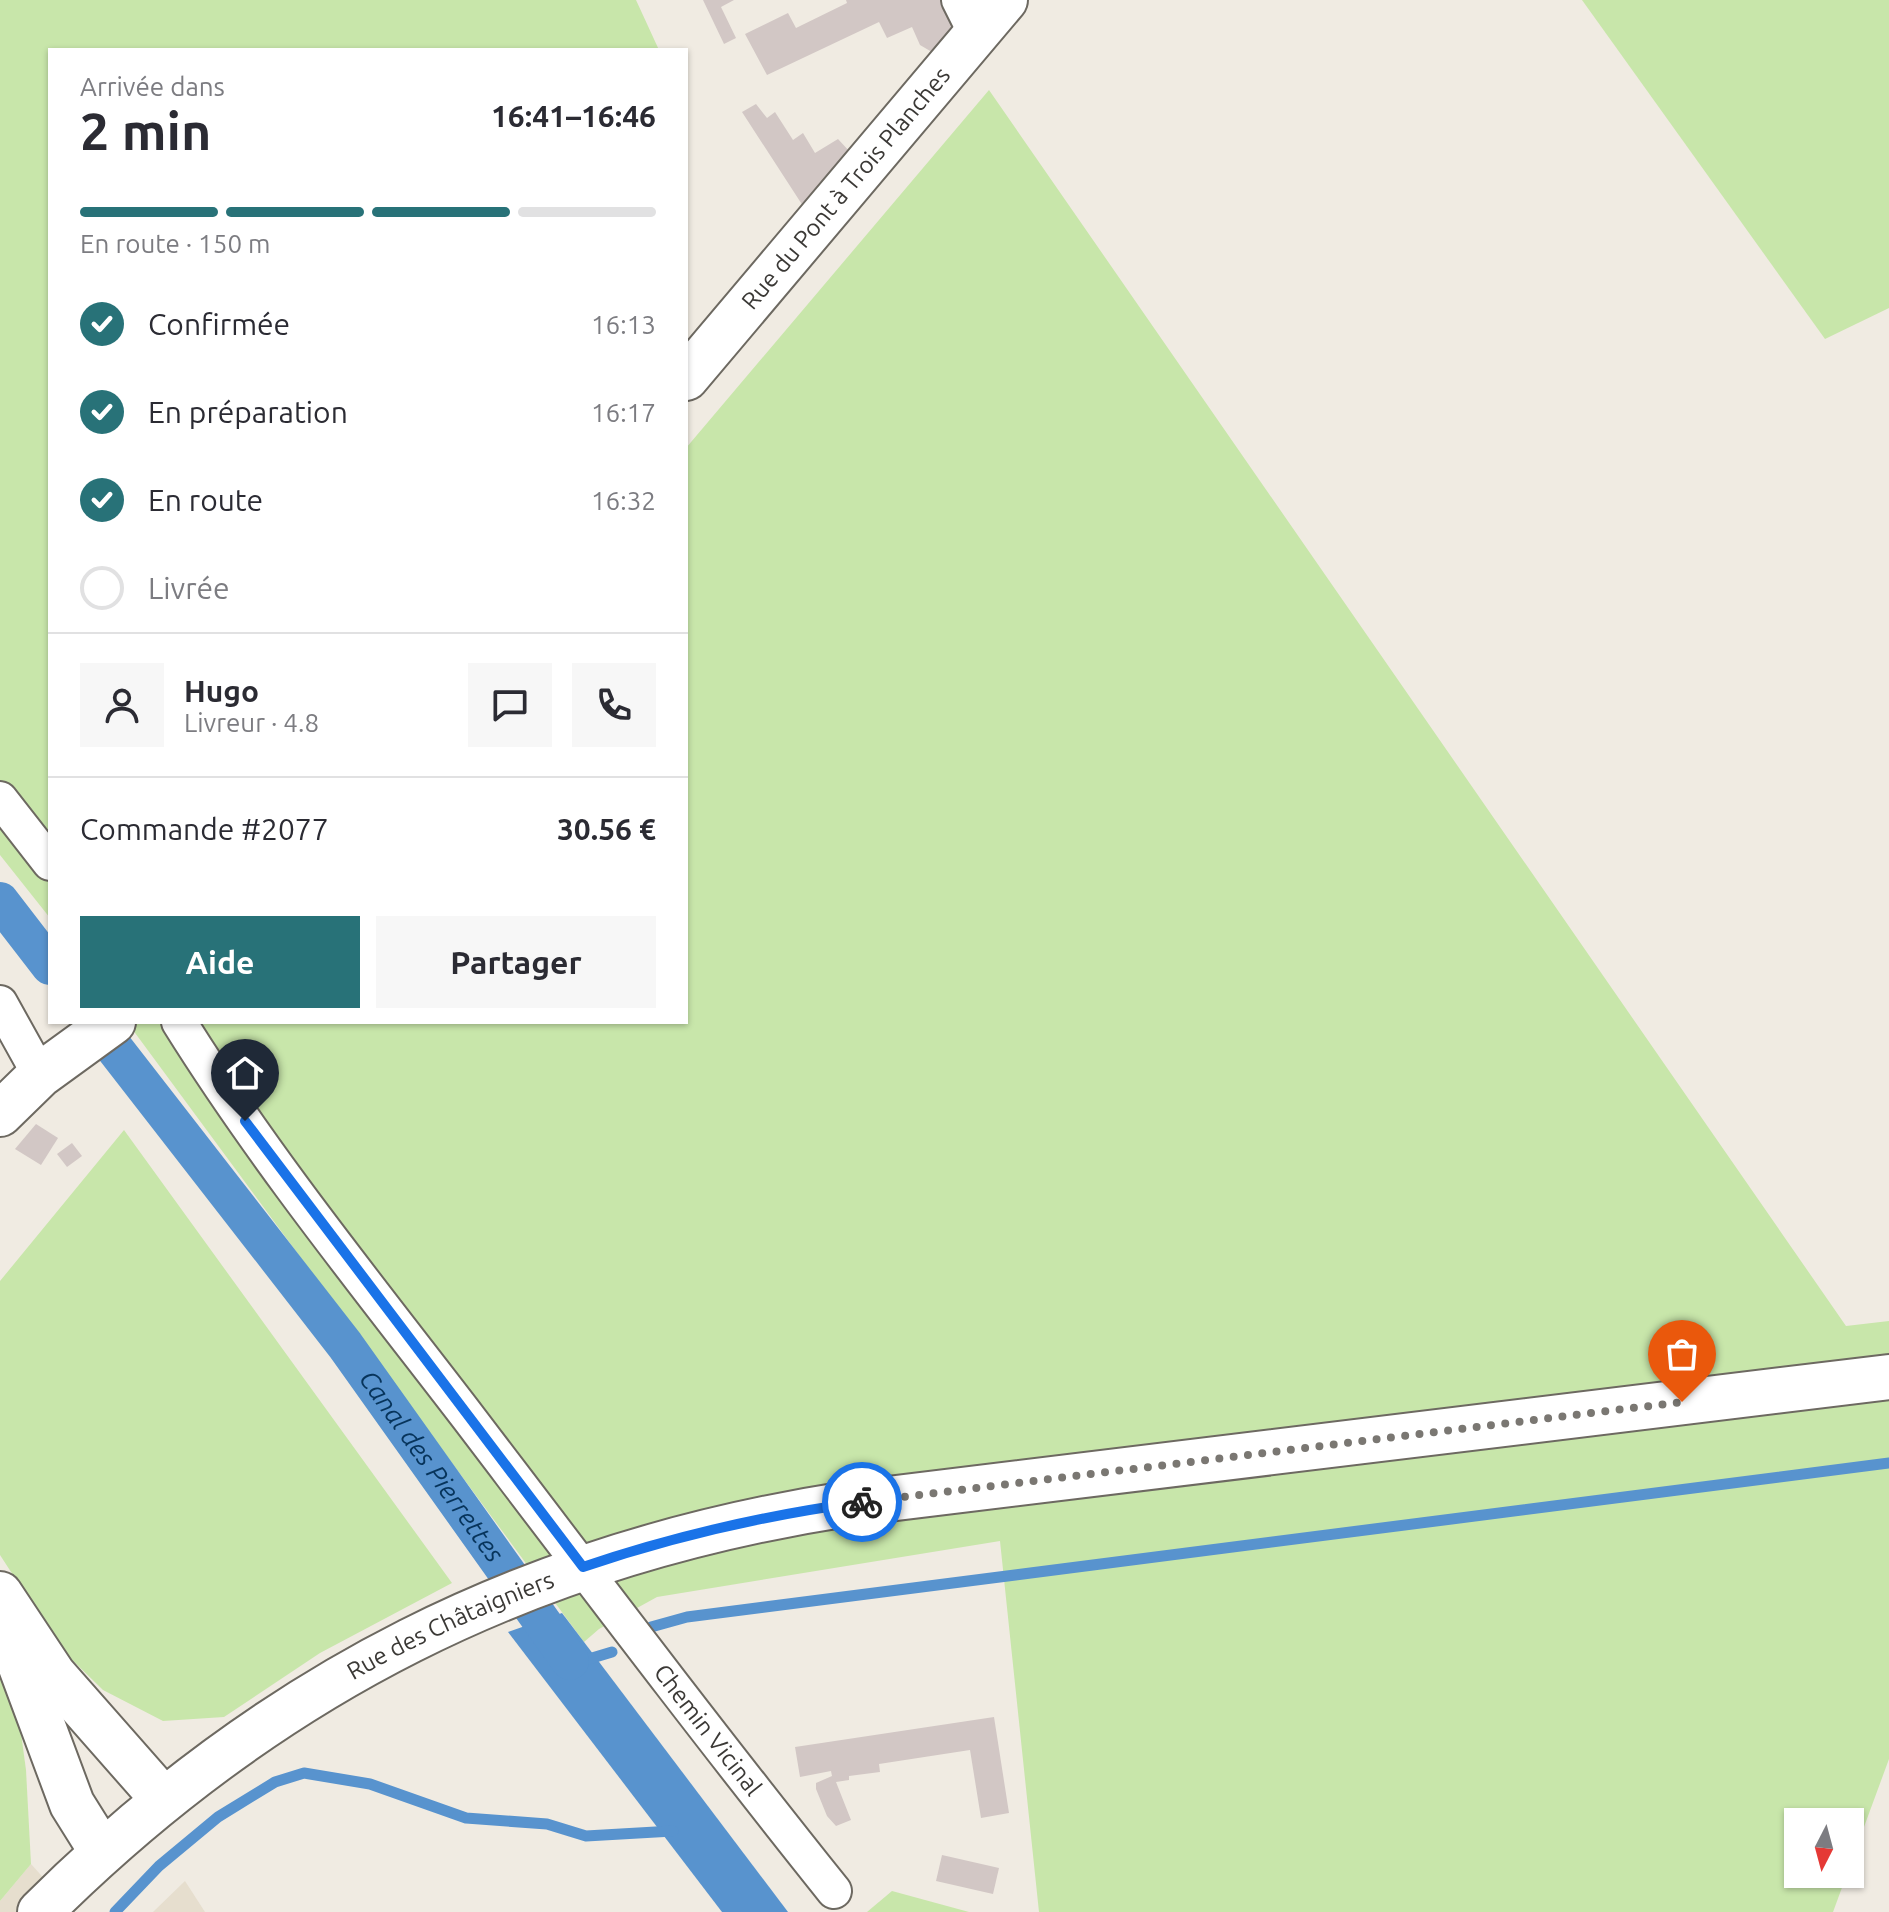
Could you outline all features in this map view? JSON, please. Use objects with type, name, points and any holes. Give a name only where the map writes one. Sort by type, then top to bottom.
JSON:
[{"type":"street","name":"Rue du Pont à Trois Planches","points":[[688,375],[968,17],[1005,0]]},
{"type":"street","points":[[0,799],[48,860]]},
{"type":"street","points":[[0,1003],[40,1075]]},
{"type":"street","points":[[2,1108],[40,1075],[110,1024]]},
{"type":"street","name":"Chemin Vicinal","points":[[180,1024],[210,1073],[569,1572],[677,1695],[834,1891]]},
{"type":"street","name":"Rue des Châtaigniers","points":[[40,1912],[163,1799],[296,1704],[453,1619],[569,1572],[643,1547],[724,1526],[832,1507],[1889,1377]]},
{"type":"street","points":[[0,1594],[63,1686],[163,1799]]},
{"type":"street","points":[[0,1615],[72,1804],[102,1852]]},
{"type":"shaded area","points":[[31,1864],[74,1912],[0,1912],[0,1901]]},
{"type":"shaded area","points":[[185,1881],[205,1912],[153,1912]]},
{"type":"green space","points":[[0,0],[636,0],[658,48],[48,48],[48,915],[0,855]]},
{"type":"green space","points":[[1582,0],[1889,0],[1889,308],[1825,339]]},
{"type":"green space","points":[[989,90],[1846,1326],[1889,1321],[1889,1759],[1864,1827],[1864,1808],[1784,1808],[1784,1888],[1842,1888],[1833,1912],[1039,1912],[1000,1541],[657,1597],[599,1629],[584,1642],[128,1024],[688,1024],[688,446]]},
{"type":"green space","points":[[124,1130],[452,1583],[320,1653],[224,1717],[163,1721],[103,1690],[61,1649],[0,1555],[0,1281]]},
{"type":"green space","points":[[0,1671],[18,1711],[26,1770],[31,1864],[0,1901]]},
{"type":"green space","points":[[892,1891],[969,1912],[867,1912]]},
{"type":"water","points":[[562,1613],[788,1912],[722,1912],[508,1632]]},
{"type":"building","points":[[703,0],[734,0],[721,7],[736,38],[724,44]]},
{"type":"building","points":[[846,0],[942,0],[958,32],[937,55],[920,45],[912,27],[887,38],[879,22],[767,75],[745,34],[788,13],[796,28],[847,3]]},
{"type":"building","points":[[756,104],[767,118],[775,112],[793,140],[803,133],[815,153],[838,139],[850,152],[803,206],[742,112]]},
{"type":"building","points":[[36,1124],[58,1138],[41,1165],[15,1149]]},
{"type":"building","points":[[72,1143],[82,1156],[67,1167],[57,1154]]},
{"type":"building","points":[[994,1717],[1009,1813],[981,1818],[970,1750],[879,1764],[880,1772],[849,1776],[849,1780],[836,1782],[851,1820],[836,1826],[827,1816],[816,1789],[816,1783],[832,1776],[831,1771],[800,1777],[795,1747]]},
{"type":"building","points":[[942,1855],[999,1868],[993,1894],[936,1881]]},
{"type":"waterway","name":"Canal des Pierrettes","points":[[0,901],[48,963]]},
{"type":"waterway","name":"Canal des Pierrettes","points":[[96,1024],[345,1345],[570,1661]]},
{"type":"waterway","points":[[651,1627],[687,1617],[1889,1463]]},
{"type":"waterway","points":[[582,1661],[612,1652]]},
{"type":"waterway","points":[[115,1912],[159,1866],[218,1817],[275,1782],[304,1773],[370,1784],[466,1818],[547,1824],[586,1836],[673,1831]]},
{"type":"way so far","points":[[862,1502],[1682,1402]]},
{"type":"route","points":[[245,1121],[351,1265],[583,1567],[674,1538],[737,1523],[862,1502]]}]
